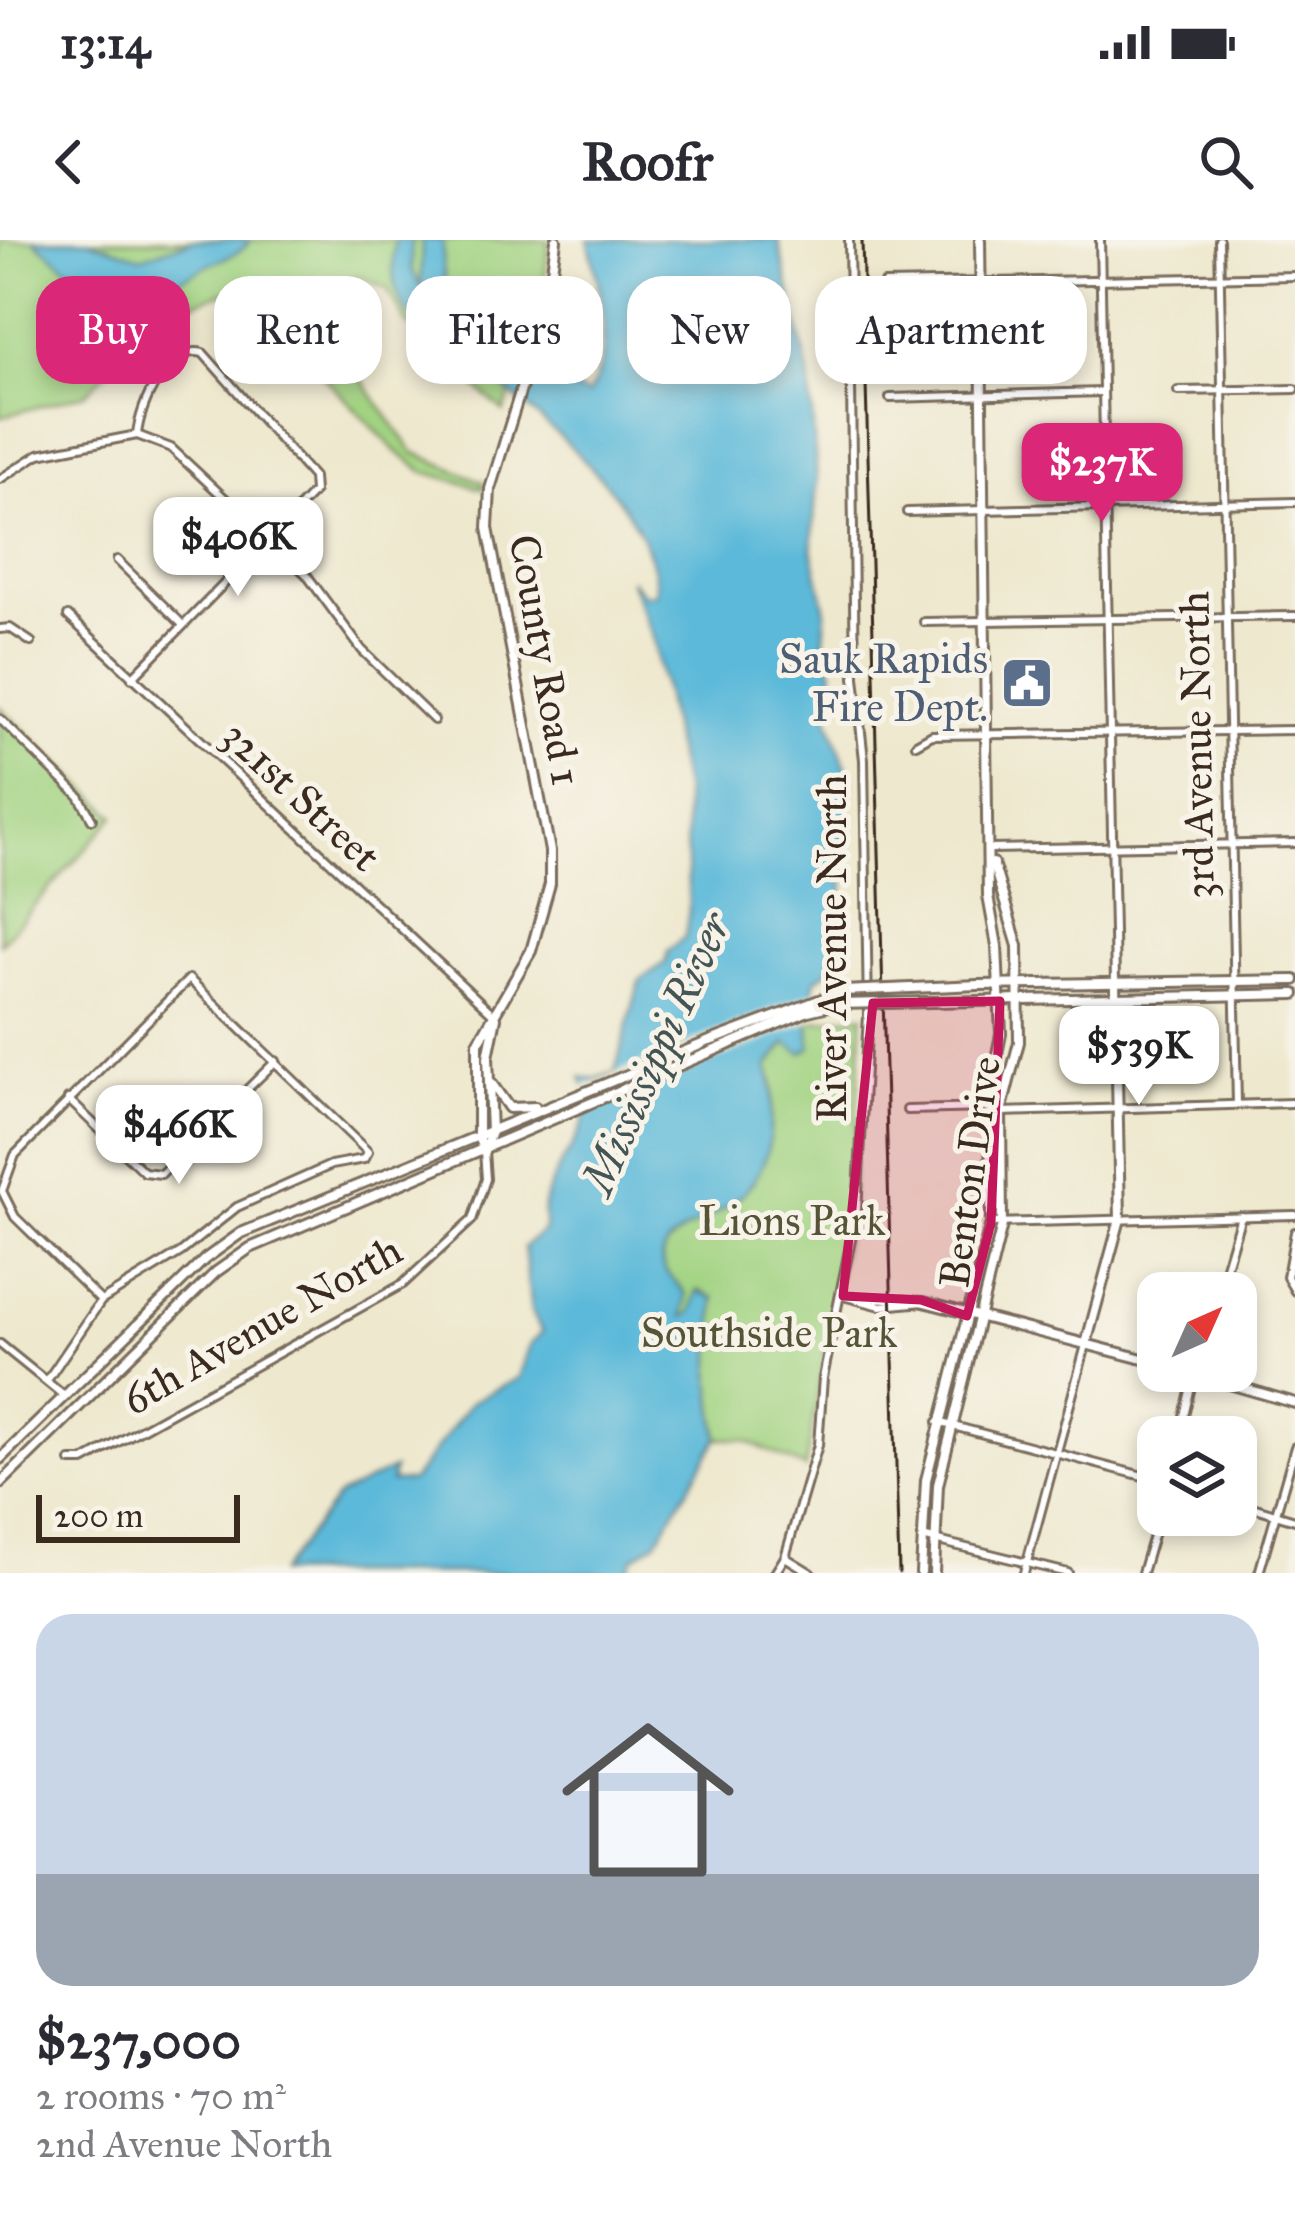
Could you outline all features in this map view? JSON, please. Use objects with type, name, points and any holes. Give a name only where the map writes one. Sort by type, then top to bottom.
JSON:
[{"type":"main road","name":"County Road 1","points":[[478,1138],[478,1042],[531,952],[550,884],[550,851],[488,528],[490,489],[548,302],[556,240]]},
{"type":"main road","name":"Benton Drive","points":[[980,240],[981,276]]},
{"type":"main road","name":"Benton Drive","points":[[921,1573],[938,1422],[991,1222],[989,1108],[1001,1044],[988,896],[982,384]]},
{"type":"main road","name":"Benton Drive","points":[[934,1573],[934,1537],[951,1426],[1002,1226],[1001,1112],[1018,1051],[1016,937],[991,849]]},
{"type":"main road","points":[[0,1459],[205,1258],[241,1233],[548,1105],[843,991],[1295,980]]},
{"type":"main road","points":[[1086,1344],[1120,1220],[1115,982]]},
{"type":"main road","points":[[0,1484],[232,1259],[808,1010],[837,1004],[1295,994]]},
{"type":"main road","name":"County Road 1","points":[[491,1132],[488,1066],[496,1016]]},
{"type":"main road","points":[[488,1066],[501,1104],[509,1108],[548,1105]]},
{"type":"main road","points":[[484,1151],[491,1132]]},
{"type":"main road","points":[[478,1138],[484,1151]]},
{"type":"main road","points":[[924,1302],[1137,1358]]},
{"type":"main road","points":[[1257,1392],[1295,1403]]},
{"type":"street","name":"River Avenue North","points":[[775,1573],[785,1557],[818,1445],[824,1378],[843,1296],[857,1210],[868,1015],[864,760],[853,581],[849,240]]},
{"type":"street","points":[[1100,240],[1115,982]]},
{"type":"street","name":"3rd Avenue North","points":[[1219,240],[1220,504],[1237,1104]]},
{"type":"street","points":[[1087,279],[1295,276]]},
{"type":"street","points":[[132,678],[314,492],[313,477],[203,353],[189,350],[172,358],[139,420],[137,435]]},
{"type":"street","points":[[1178,391],[1295,389]]},
{"type":"street","points":[[890,398],[1102,392]]},
{"type":"street","points":[[0,479],[38,454],[137,435],[171,448],[306,574],[362,650],[434,720]]},
{"type":"street","points":[[907,512],[985,506],[1295,502]]},
{"type":"street","points":[[117,560],[183,625]]},
{"type":"street","name":"321st Street","points":[[68,616],[484,1010],[496,1016]]},
{"type":"street","points":[[924,622],[1295,616]]},
{"type":"street","points":[[0,629],[10,628],[31,642]]},
{"type":"street","points":[[0,719],[79,796],[92,820]]},
{"type":"street","points":[[916,744],[932,735],[1295,730]]},
{"type":"street","points":[[991,849],[1295,843]]},
{"type":"street","points":[[48,1379],[100,1301],[182,1252],[237,1207],[331,1165],[364,1159],[368,1152],[189,979],[15,1155],[2,1191],[15,1216],[100,1301]]},
{"type":"street","points":[[68,1099],[144,1172],[161,1174],[276,1060]]},
{"type":"street","points":[[907,1109],[989,1108],[1001,1112],[1292,1103]]},
{"type":"street","name":"6th Avenue North","points":[[71,1460],[84,1461],[403,1284],[472,1220],[486,1180],[484,1151]]},
{"type":"street","points":[[991,1222],[1002,1226],[1295,1215]]},
{"type":"street","points":[[1224,1272],[1241,1216]]},
{"type":"street","points":[[1295,1232],[1287,1277],[1295,1291]]},
{"type":"street","points":[[843,1296],[881,1306],[924,1302]]},
{"type":"street","points":[[1024,1573],[1086,1344]]},
{"type":"street","points":[[0,1345],[63,1395]]},
{"type":"street","points":[[938,1422],[1137,1474]]},
{"type":"street","points":[[1258,1573],[1295,1447]]},
{"type":"street","points":[[1257,1508],[1295,1520]]},
{"type":"street","points":[[1142,1573],[1153,1536]]},
{"type":"street","points":[[922,1537],[1068,1573]]},
{"type":"street","points":[[785,1557],[811,1573]]},
{"type":"highlighted area","points":[[1000,1001],[991,1223],[967,1316],[921,1300],[843,1296],[873,1003]]},
{"type":"green space","points":[[0,240],[549,240],[545,276],[406,276],[406,323],[382,287],[382,276],[214,276],[214,296],[190,304],[190,276],[36,276],[36,384],[95,384],[85,394],[0,417]]},
{"type":"green space","points":[[331,384],[365,384],[413,452],[483,482],[483,489],[424,472],[396,451]]},
{"type":"green space","points":[[473,384],[513,384],[504,412]]},
{"type":"green space","points":[[0,707],[115,816],[0,944]]},
{"type":"green space","points":[[863,1015],[852,1194],[805,1468],[745,1440],[718,1438],[711,1380],[715,1298],[700,1291],[691,1313],[683,1317],[686,1295],[667,1272],[662,1256],[680,1234],[735,1200],[752,1183],[764,1160],[770,1130],[773,1090],[768,1066],[786,1043],[808,1029],[808,1022]]},
{"type":"water","points":[[34,240],[88,240],[141,257],[194,240],[251,240],[238,252],[186,276],[81,276]]},
{"type":"water","points":[[395,240],[411,240],[415,276],[406,276],[406,309],[394,281]]},
{"type":"water","points":[[422,240],[443,240],[444,273],[421,276]]},
{"type":"water","name":"Mississippi River","points":[[588,240],[778,240],[786,276],[627,276],[627,384],[791,384],[791,296],[809,374],[817,478],[812,550],[826,611],[823,650],[833,671],[829,719],[850,780],[840,945],[829,970],[816,979],[808,1016],[811,1047],[802,1053],[786,1043],[768,1066],[770,1130],[764,1160],[752,1183],[735,1200],[680,1234],[662,1257],[664,1268],[686,1295],[683,1317],[691,1313],[697,1291],[715,1298],[711,1380],[718,1438],[656,1542],[632,1559],[628,1573],[279,1573],[338,1496],[393,1469],[391,1482],[412,1481],[471,1402],[519,1378],[530,1344],[542,1332],[531,1311],[524,1247],[544,1230],[544,1205],[551,1185],[582,1127],[586,1095],[581,1077],[596,1079],[615,1072],[640,980],[665,963],[668,951],[685,937],[689,910],[684,792],[653,637],[630,579],[645,595],[656,593],[651,560],[637,527],[615,495],[497,384],[566,384],[588,394],[594,384],[603,384],[603,276],[596,276]]},
{"type":"pier","points":[[820,989],[814,1020],[580,1115],[579,1088]]},
{"type":"railway","points":[[862,240],[899,1573]]},
{"type":"place","name":"Sauk Rapids Fire Dept.","points":[[1027,683]]},
{"type":"park label","name":"Lions Park","points":[[792,1221]]},
{"type":"park label","name":"Southside Park","points":[[769,1333]]}]
